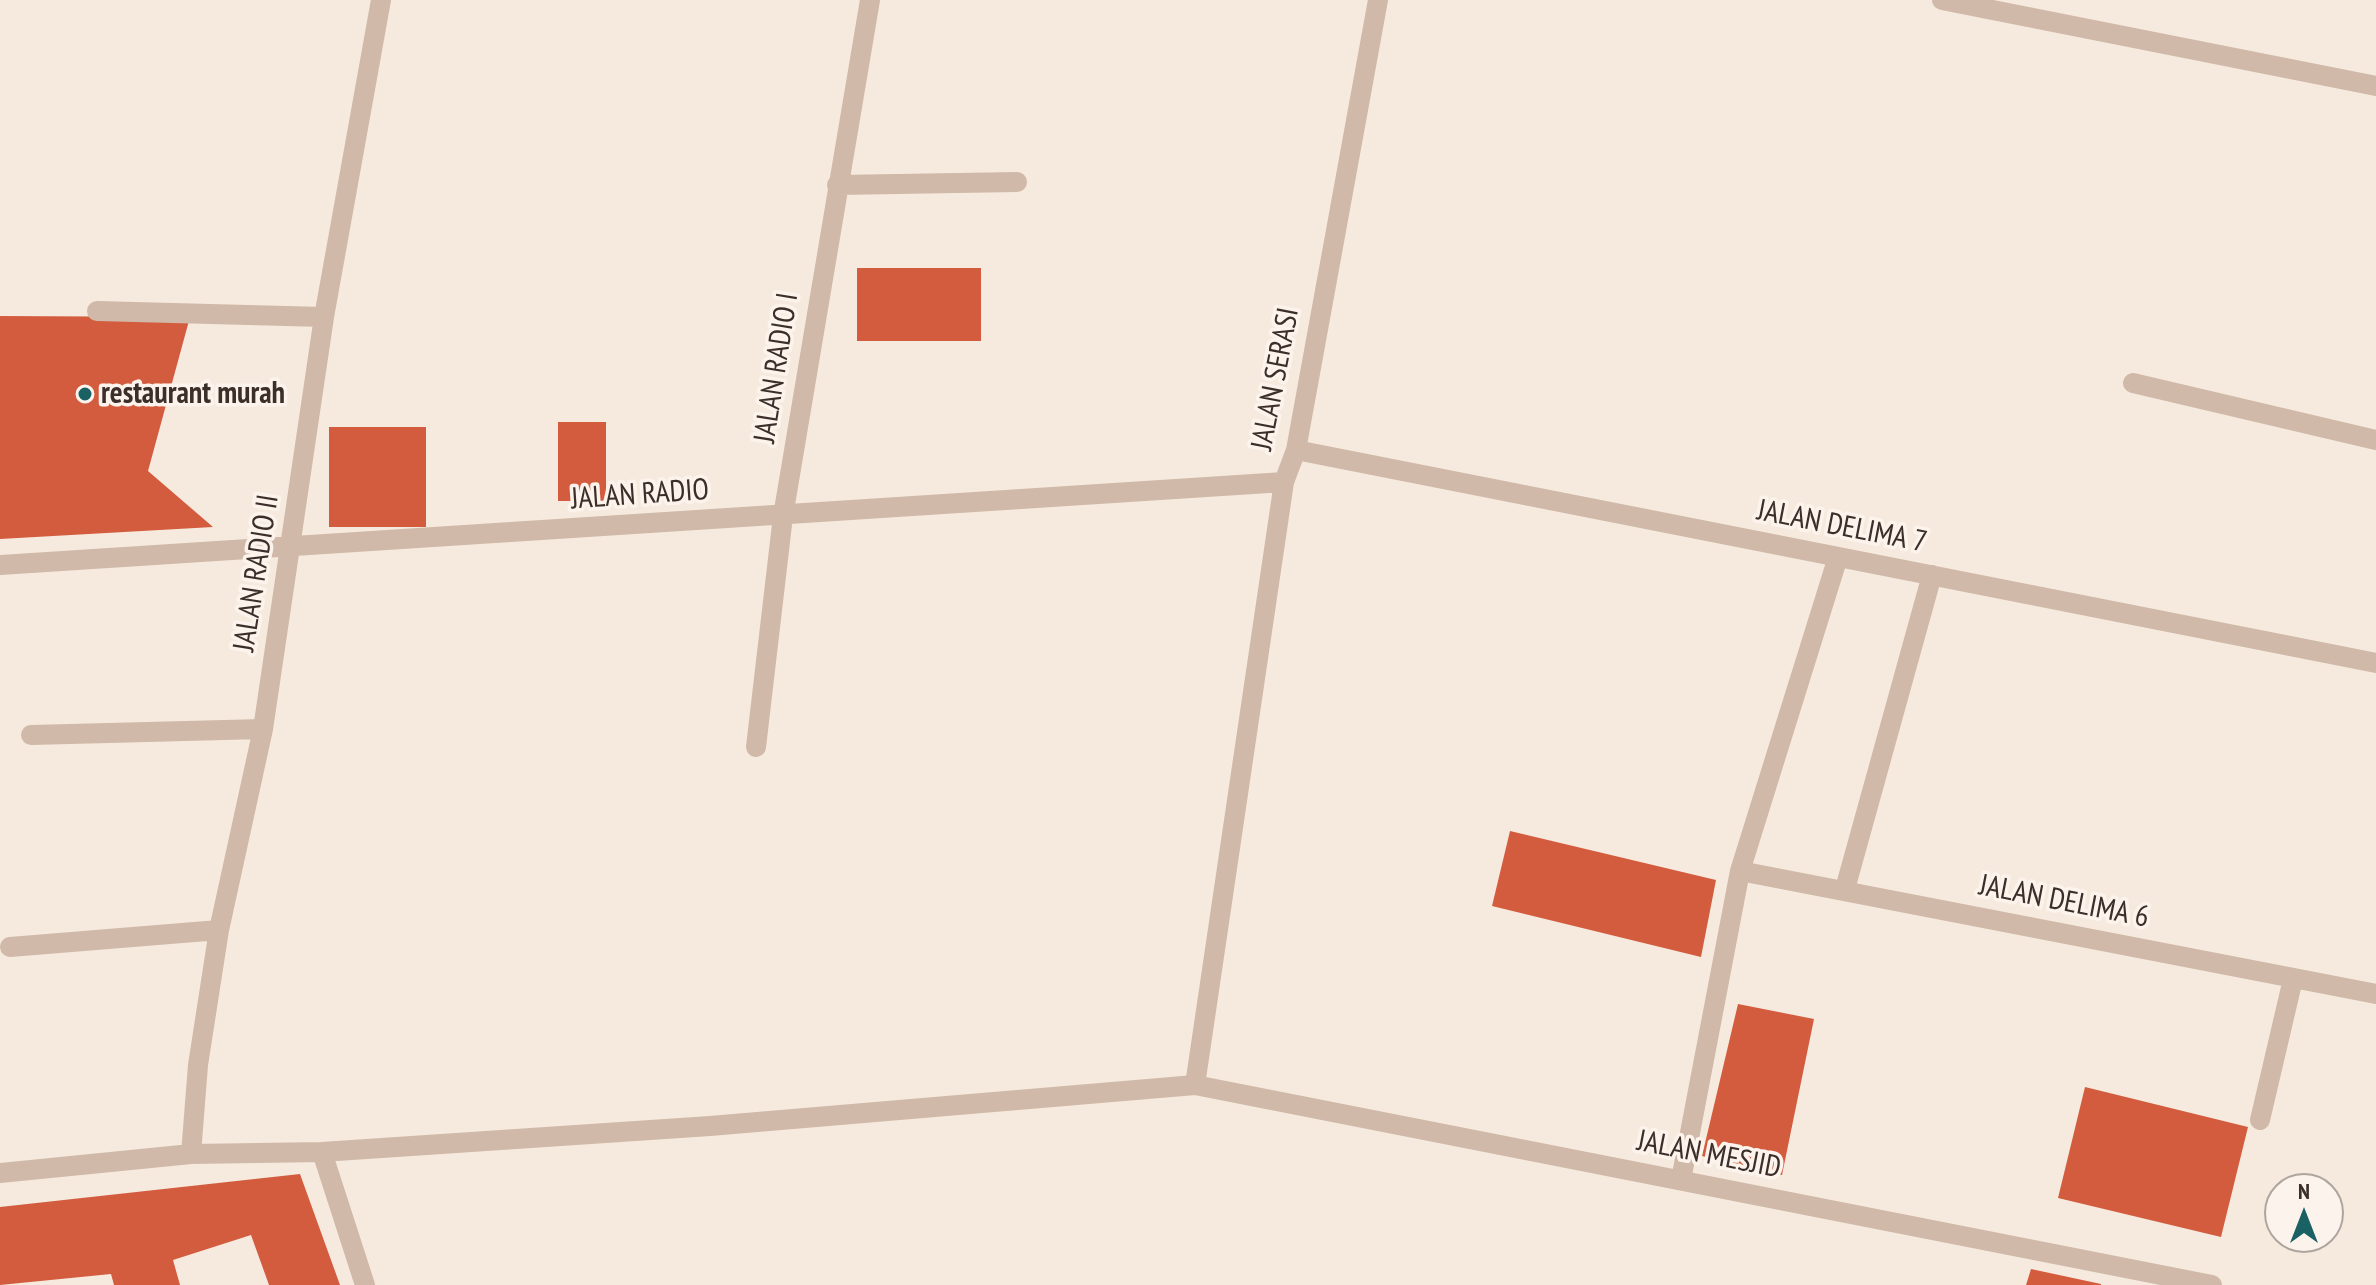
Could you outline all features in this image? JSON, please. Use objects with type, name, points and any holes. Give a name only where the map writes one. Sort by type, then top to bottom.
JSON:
[{"type":"street","name":"JALAN RADIO II","points":[[191,1154],[198,1065],[219,930],[263,729],[324,317],[381,0]]},
{"type":"street","name":"JALAN RADIO I","points":[[756,747],[783,516],[870,0]]},
{"type":"street","name":"JALAN SERASI","points":[[1195,1085],[1284,482],[1296,450],[1378,0]]},
{"type":"street","points":[[1942,0],[2376,86]]},
{"type":"street","points":[[837,185],[1017,182]]},
{"type":"street","points":[[97,311],[324,317]]},
{"type":"street","points":[[2133,383],[2376,440]]},
{"type":"street","name":"JALAN DELIMA 7","points":[[1296,450],[2376,663]]},
{"type":"street","name":"JALAN RADIO","points":[[0,565],[1284,482]]},
{"type":"street","points":[[1681,1180],[1740,871],[1838,557]]},
{"type":"street","points":[[1845,889],[1932,575]]},
{"type":"street","points":[[31,735],[263,729]]},
{"type":"street","name":"JALAN DELIMA 6","points":[[1740,871],[2376,994]]},
{"type":"street","points":[[10,947],[219,930]]},
{"type":"street","points":[[2260,1120],[2293,979]]},
{"type":"street","name":"JALAN MESJID","points":[[0,1173],[191,1154],[322,1152],[710,1126],[1195,1085],[2212,1285]]},
{"type":"street","points":[[322,1152],[365,1285]]},
{"type":"building","points":[[857,268],[981,268],[981,341],[857,341]]},
{"type":"building","name":"restaurant murah","points":[[0,316],[190,317],[148,471],[213,527],[0,539]]},
{"type":"building","points":[[558,422],[606,422],[606,501],[558,501]]},
{"type":"building","points":[[329,427],[426,427],[426,527],[329,527]]},
{"type":"building","points":[[1510,831],[1716,880],[1701,957],[1492,906]]},
{"type":"building","points":[[1738,1004],[1814,1019],[1782,1175],[1702,1156]]},
{"type":"building","points":[[2085,1087],[2248,1127],[2221,1237],[2058,1198]]},
{"type":"building","points":[[300,1174],[340,1285],[269,1285],[251,1235],[173,1260],[180,1285],[114,1285],[111,1274],[0,1285],[0,1207]]},
{"type":"building","points":[[2031,1269],[2101,1284],[2101,1285],[2026,1285]]},
{"type":"place","name":"restaurant murah","points":[[85,394]]}]
